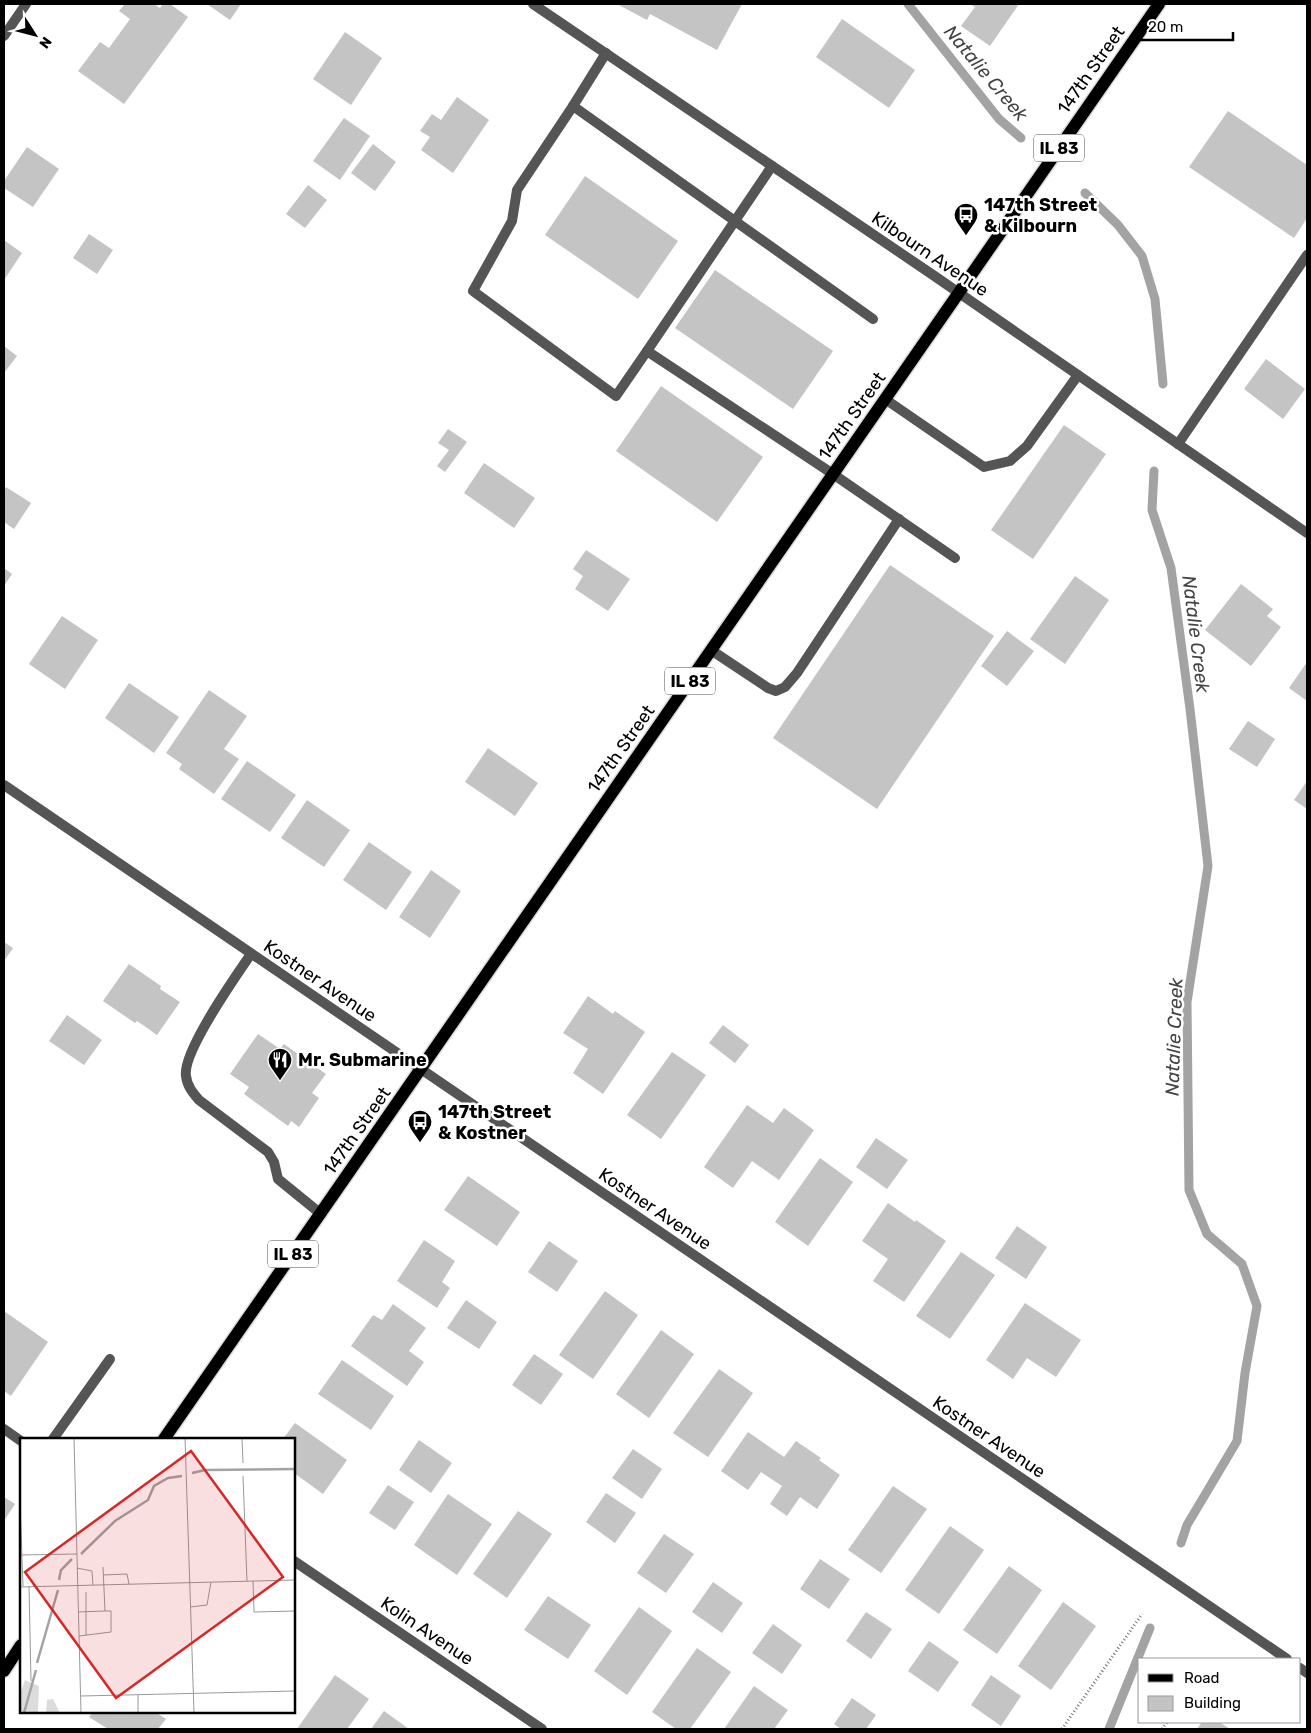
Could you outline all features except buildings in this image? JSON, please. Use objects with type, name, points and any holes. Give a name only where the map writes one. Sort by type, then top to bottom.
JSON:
[{"type":"main road","name":"147th Street","points":[[165,1438],[1159,4]]},
{"type":"main road","points":[[4,1670],[20,1646]]},
{"type":"street","points":[[4,36],[26,4]]},
{"type":"street","name":"Kilbourn Avenue","points":[[533,4],[1307,532]]},
{"type":"street","points":[[606,54],[517,190],[512,221],[473,291],[616,396],[772,166]]},
{"type":"street","points":[[573,106],[873,319]]},
{"type":"street","points":[[1178,444],[1307,255]]},
{"type":"street","points":[[647,351],[833,474],[955,558]]},
{"type":"street","points":[[885,399],[984,467],[1010,461],[1027,446],[1078,375]]},
{"type":"street","points":[[711,650],[768,688],[776,691],[785,687],[797,673],[899,519]]},
{"type":"street","name":"Kostner Avenue","points":[[4,785],[1286,1658]]},
{"type":"street","points":[[251,954],[206,1023],[192,1053],[185,1075],[190,1089],[199,1100],[268,1152],[274,1162],[278,1178],[321,1214]]},
{"type":"street","points":[[55,1438],[110,1359]]},
{"type":"street","points":[[4,1429],[20,1440]]},
{"type":"street","name":"Kolin Avenue","points":[[295,1562],[542,1729]]},
{"type":"path","points":[[1062,1729],[1142,1614]]},
{"type":"waterway","name":"Natalie Creek","points":[[908,4],[999,119],[1021,138]]},
{"type":"waterway","name":"Natalie Creek","points":[[1085,193],[1118,225],[1142,256],[1155,299],[1163,384]]},
{"type":"waterway","name":"Natalie Creek","points":[[1154,471],[1152,510],[1171,568],[1208,866],[1187,1002],[1189,1190],[1207,1234],[1242,1264],[1257,1306],[1245,1373],[1237,1441],[1187,1525],[1181,1543]]},
{"type":"waterway","name":"Natalie Creek","points":[[1109,1729],[1150,1628]]},
{"type":"place","name":"147th Street & Kilbourn","points":[[966,236]]},
{"type":"place","name":"Mr. Submarine","points":[[280,1081]]},
{"type":"place","name":"147th Street & Kostner","points":[[420,1143]]}]
